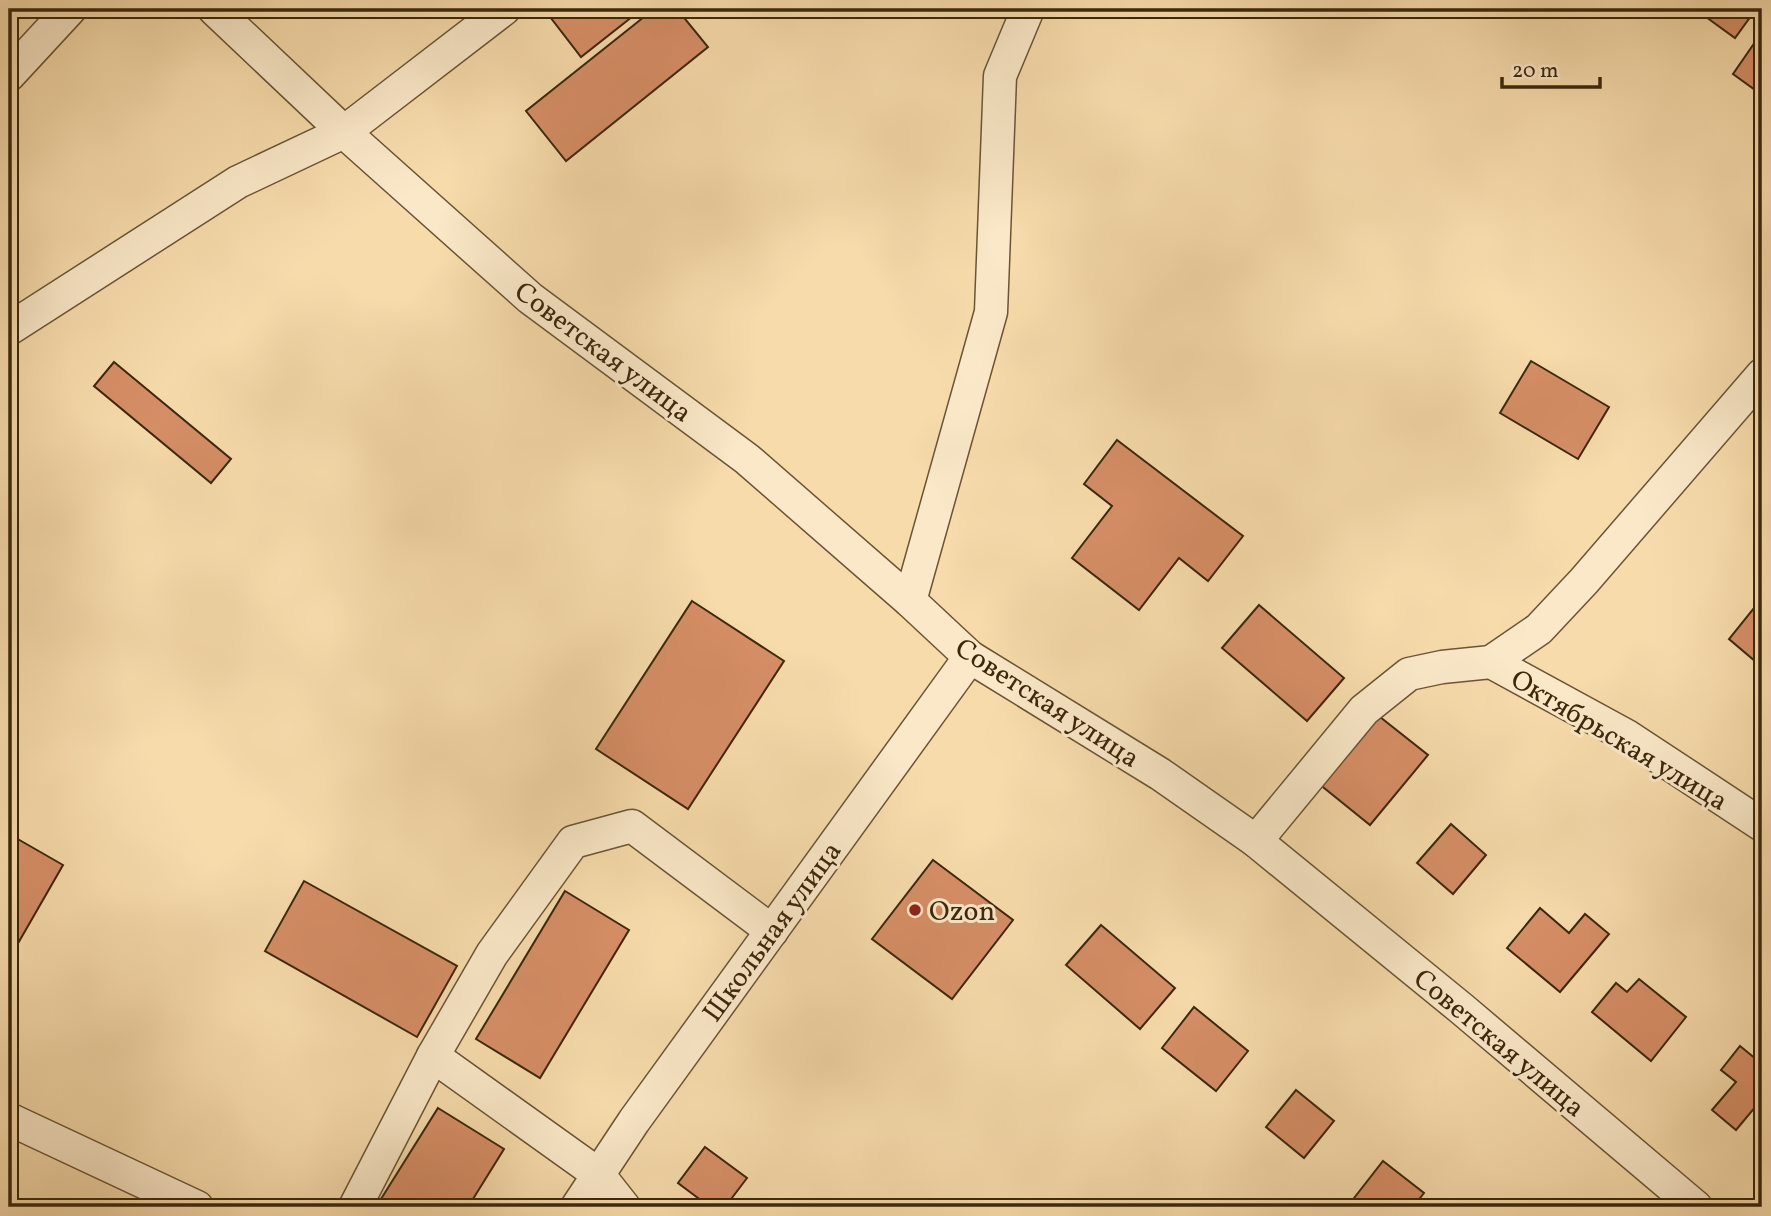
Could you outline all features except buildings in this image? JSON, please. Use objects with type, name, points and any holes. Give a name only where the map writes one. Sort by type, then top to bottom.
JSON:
[{"type":"street","points":[[9,75],[70,9]]},
{"type":"street","name":"Советская улица","points":[[214,9],[344,132],[530,298],[747,459],[970,657],[1160,774],[1256,841],[1462,1009],[1696,1207]]},
{"type":"street","points":[[9,329],[239,183],[344,132],[504,9]]},
{"type":"street","points":[[910,601],[991,312],[1000,76],[1028,9]]},
{"type":"street","points":[[1491,662],[1539,629],[1762,375]]},
{"type":"street","name":"Школьная улица","points":[[577,1207],[772,930],[970,657]]},
{"type":"street","name":"Октябрьская улица","points":[[1256,841],[1364,710],[1409,674],[1442,667],[1491,662],[1627,736],[1762,825]]},
{"type":"street","points":[[355,1207],[433,1056],[492,954],[573,842],[632,826],[772,930]]},
{"type":"street","points":[[433,1056],[598,1174],[624,1207]]},
{"type":"street","points":[[9,1119],[197,1207]]},
{"type":"place","name":"Ozon","points":[[915,910]]}]
